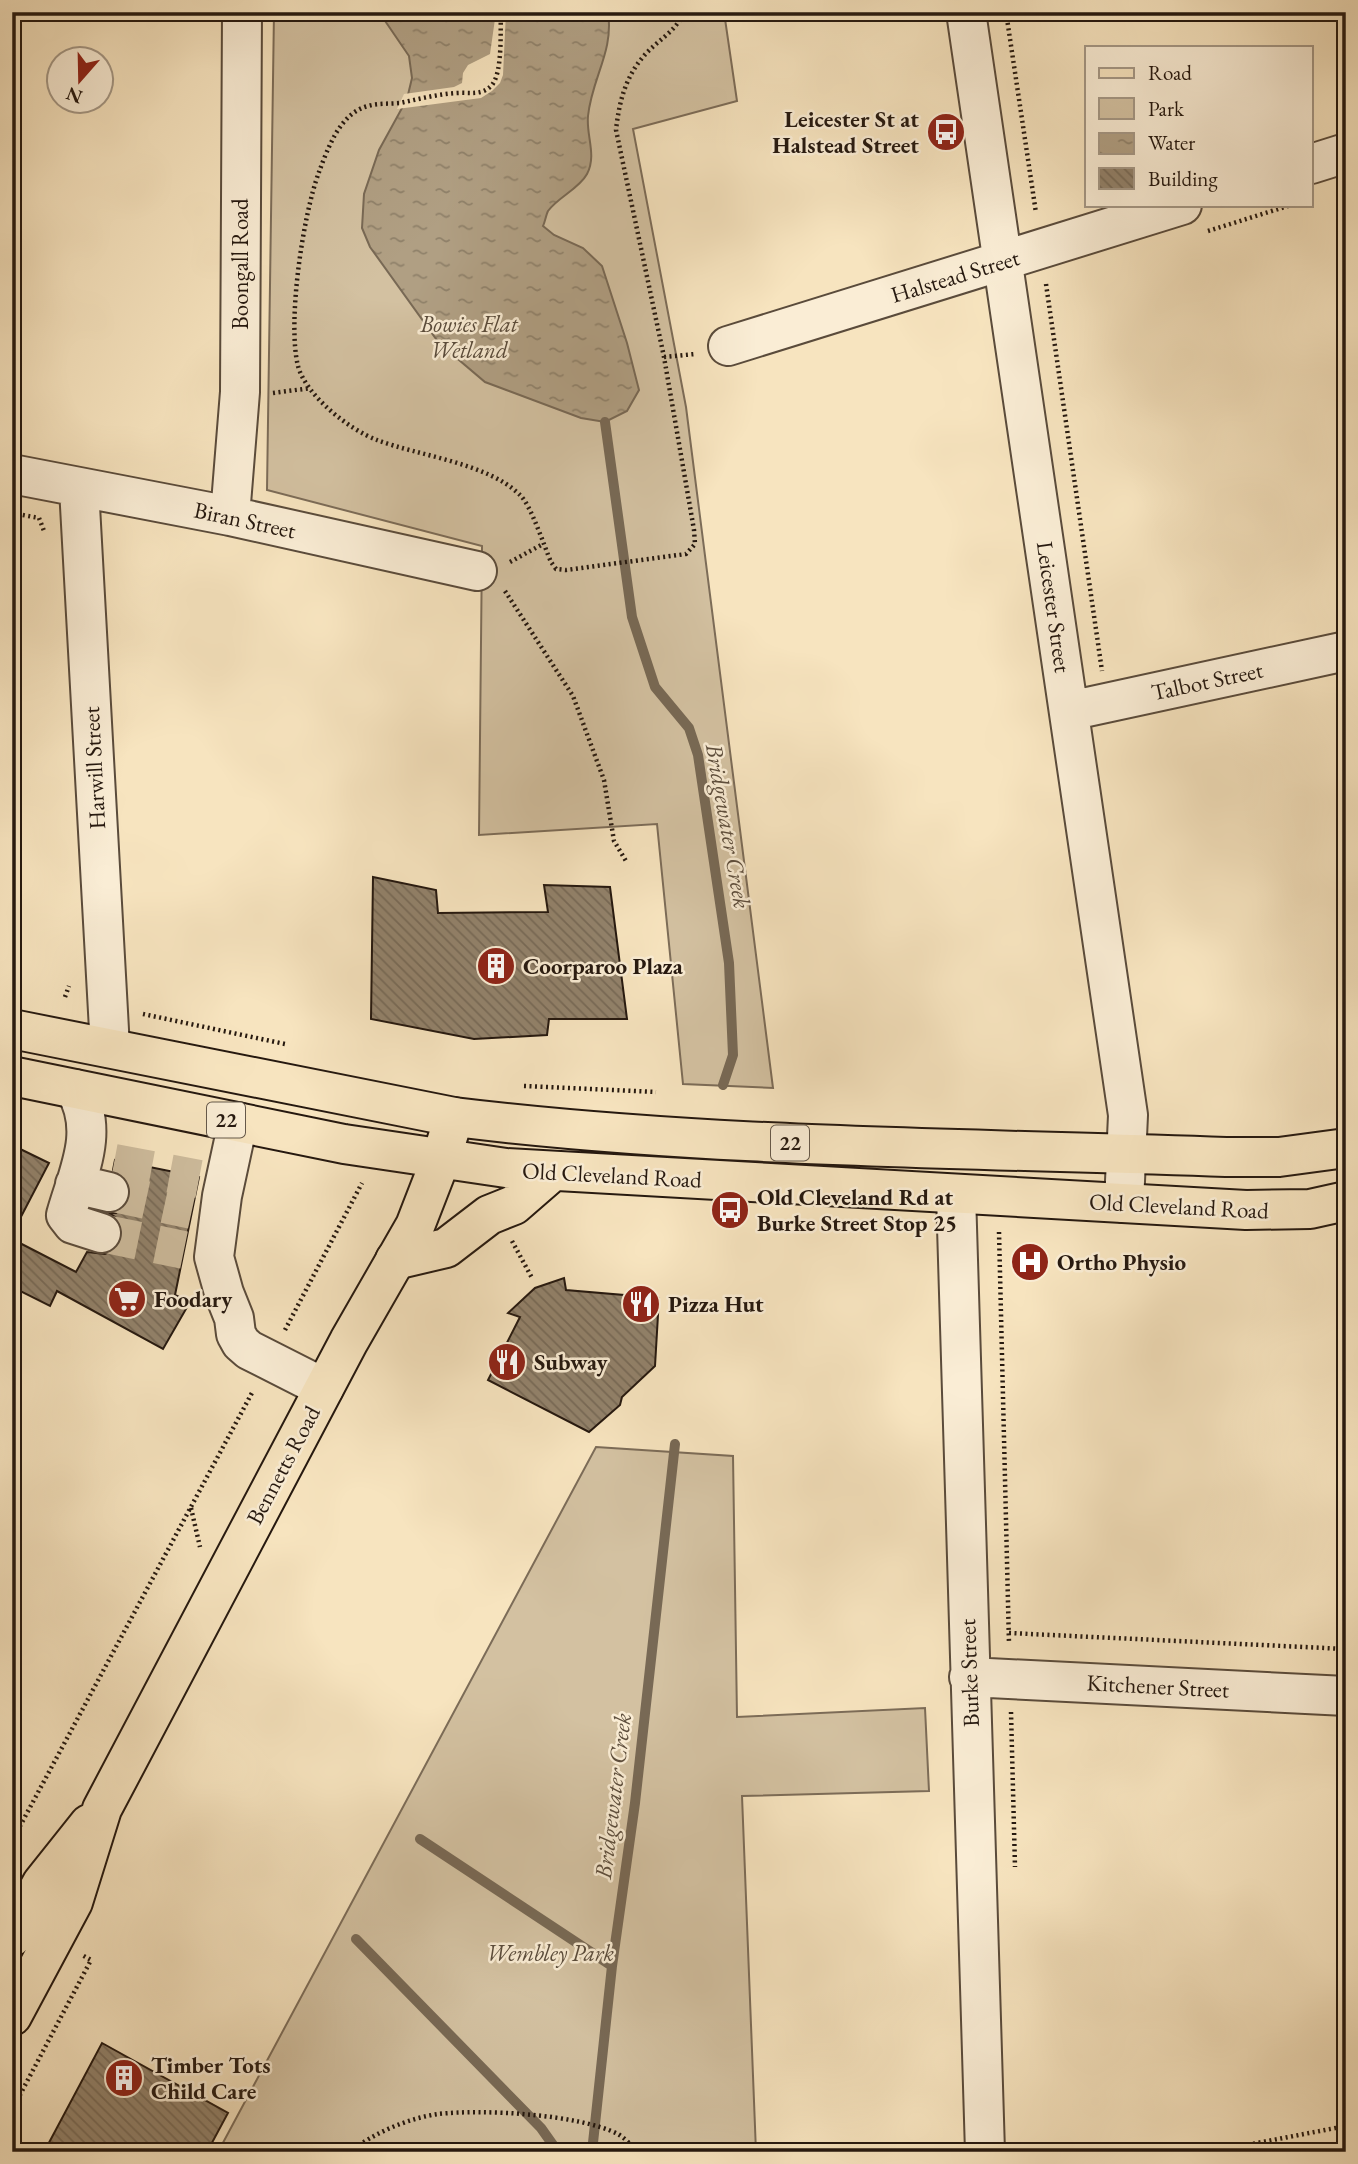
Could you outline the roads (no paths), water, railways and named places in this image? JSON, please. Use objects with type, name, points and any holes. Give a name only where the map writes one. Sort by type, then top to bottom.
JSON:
[{"type":"main road","name":"Old Cleveland Road","points":[[12,1029],[454,1116],[527,1126],[744,1141],[1127,1154],[1279,1157],[1346,1148]]},
{"type":"main road","name":"Old Cleveland Road","points":[[12,1076],[344,1144],[506,1168],[1279,1211],[1310,1209],[1346,1201]]},
{"type":"main road","name":"Bennetts Road","points":[[12,2016],[73,1902],[102,1809],[324,1388],[415,1226],[441,1159],[454,1116]]},
{"type":"main road","points":[[395,1260],[446,1248],[489,1215],[514,1205],[552,1172]]},
{"type":"main road","name":"Bennetts Road","points":[[12,1937],[42,1883],[102,1809]]},
{"type":"street","name":"Boongall Road","points":[[230,516],[240,392],[242,12]]},
{"type":"street","name":"Leicester Street","points":[[966,12],[1128,1115],[1124,1203]]},
{"type":"street","points":[[1312,164],[1346,153]]},
{"type":"street","name":"Halstead Street","points":[[727,346],[1179,206]]},
{"type":"street","name":"Biran Street","points":[[12,474],[230,516],[488,576]]},
{"type":"street","name":"Harwill Street","points":[[79,488],[110,1048]]},
{"type":"street","name":"Talbot Street","points":[[1069,711],[1346,651]]},
{"type":"street","points":[[75,1089],[88,1121],[95,1174],[66,1215],[73,1224],[101,1233]]},
{"type":"street","points":[[239,1122],[208,1197],[199,1254],[224,1293],[241,1343],[268,1362],[324,1388]]},
{"type":"street","name":"Burke Street","points":[[956,1194],[985,2152]]},
{"type":"street","name":"Kitchener Street","points":[[969,1677],[1346,1696]]},
{"type":"water","points":[[379,12],[608,12],[608,40],[588,116],[590,167],[579,184],[548,211],[543,226],[554,235],[583,248],[602,266],[639,390],[627,411],[605,422],[581,418],[485,382],[439,343],[370,247],[362,228],[364,194],[379,150],[407,99],[412,78],[409,56]]},
{"type":"waterway","name":"Bridgewater Creek","points":[[605,422],[632,617],[655,687],[689,728],[698,755],[729,963],[733,1055],[723,1085]]},
{"type":"waterway","name":"Bridgewater Creek","points":[[592,2152],[675,1444]]},
{"type":"waterway","points":[[420,1839],[612,1966]]},
{"type":"waterway","points":[[356,1939],[541,2128],[558,2152]]},
{"type":"tunnel","points":[[114,1163],[199,1179]]},
{"type":"tunnel","points":[[109,1192],[192,1210]]},
{"type":"tunnel","points":[[101,1233],[184,1250]]},
{"type":"place","name":"Leicester St at Halstead Street","points":[[946,132]]},
{"type":"place","name":"Coorparoo Plaza","points":[[496,966]]},
{"type":"place","name":"Old Cleveland Rd at Burke Street Stop 25","points":[[730,1210]]},
{"type":"place","name":"Ortho Physio","points":[[1030,1262]]},
{"type":"place","name":"Foodary","points":[[127,1299]]},
{"type":"place","name":"Pizza Hut","points":[[641,1304]]},
{"type":"place","name":"Subway","points":[[507,1362]]},
{"type":"place","name":"Timber Tots Child Care","points":[[124,2078]]},
{"type":"park label","name":"Bowies Flat Wetland","points":[[469,337]]},
{"type":"park label","name":"Wembley Park","points":[[550,1953]]}]
